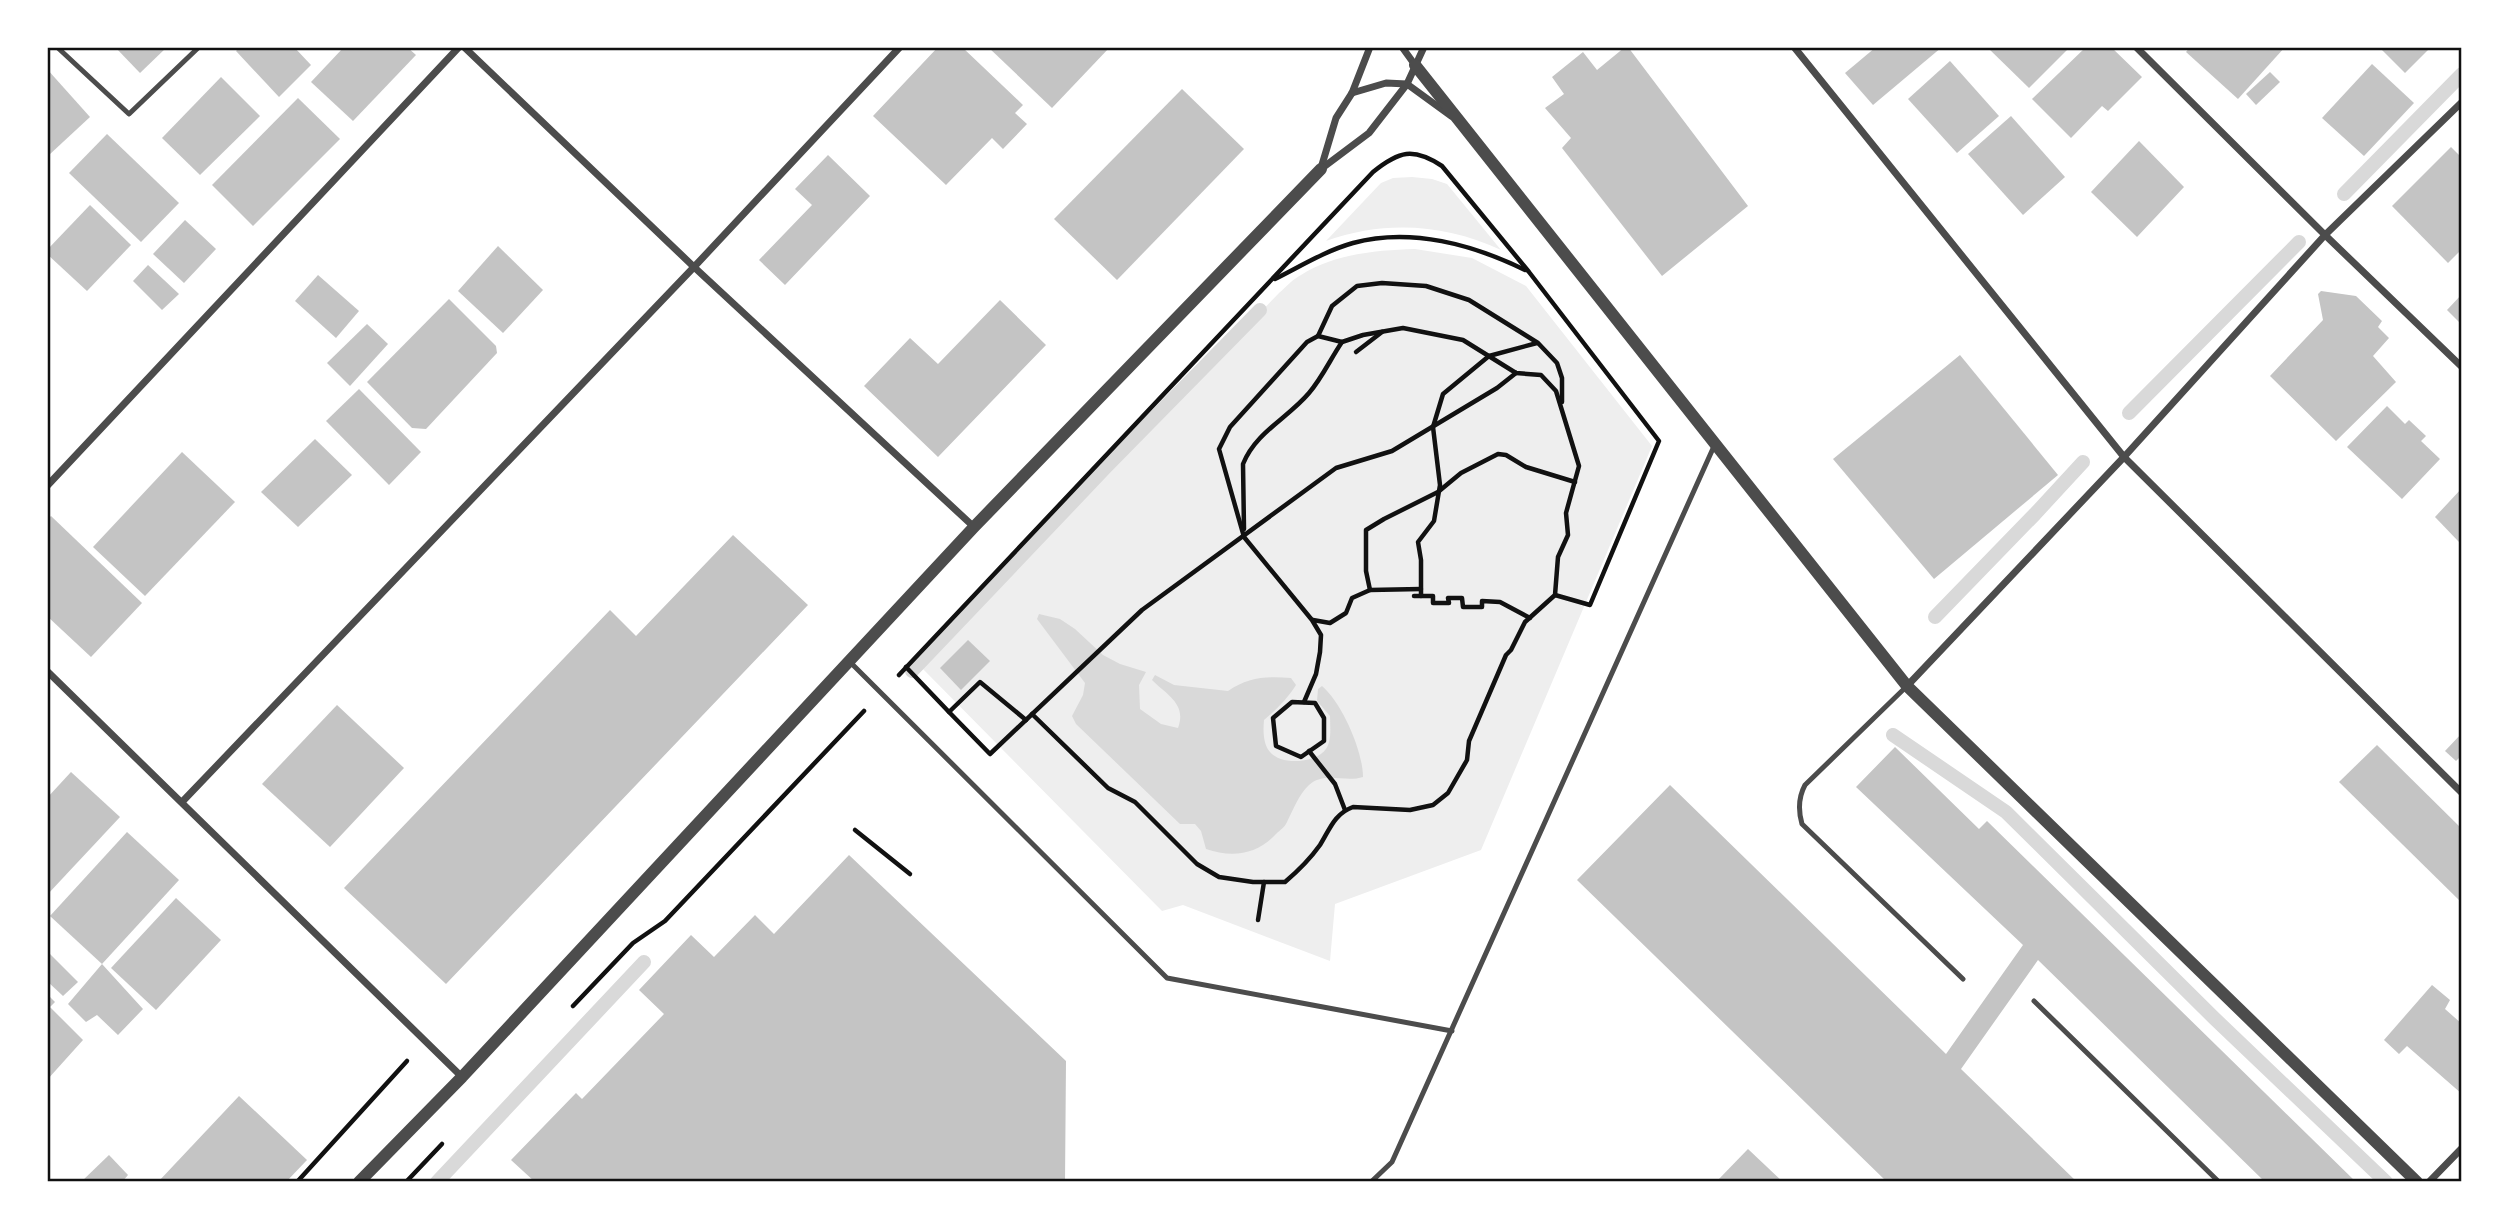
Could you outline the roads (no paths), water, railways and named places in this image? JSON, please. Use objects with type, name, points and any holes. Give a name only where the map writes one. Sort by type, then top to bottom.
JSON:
[{"type":"street","points":[[47,486],[462,47],[974,527]]},
{"type":"street","points":[[182,802],[694,267],[900,47]]},
{"type":"street","points":[[1321,169],[1336,118],[1352,93],[1370,47]]},
{"type":"street","points":[[1402,47],[1907,686],[2417,1182]]},
{"type":"street","points":[[359,1182],[462,1077],[974,527],[1321,169],[1369,132],[1407,84],[1424,47]]},
{"type":"street","points":[[1794,47],[2124,457],[2462,793]]},
{"type":"street","points":[[2136,47],[2325,236],[2462,367]]},
{"type":"street","points":[[1352,93],[1386,83],[1407,84],[1466,127]]},
{"type":"street","points":[[1907,686],[2124,457],[2325,236],[2462,102]]},
{"type":"street","points":[[47,671],[462,1077]]},
{"type":"street","points":[[2429,1182],[2462,1148]]},
{"type":"lane","points":[[57,47],[129,114],[199,47]]},
{"type":"lane","points":[[1371,1182],[1392,1162],[1716,443]]},
{"type":"lane","points":[[849,661],[1167,978],[1452,1031]]},
{"type":"lane","points":[[1907,686],[1805,785],[1799,801],[1799,816],[1802,824],[1963,979]]},
{"type":"lane","points":[[2034,1001],[2219,1182]]},
{"type":"waterway","points":[[2344,194],[2462,74]]},
{"type":"waterway","points":[[2129,413],[2299,242]]},
{"type":"waterway","points":[[912,671],[1260,310]]},
{"type":"waterway","points":[[1935,617],[2083,462]]},
{"type":"waterway","points":[[1893,735],[2006,812],[2214,1018],[2386,1182]]},
{"type":"waterway","points":[[437,1182],[644,962]]}]
